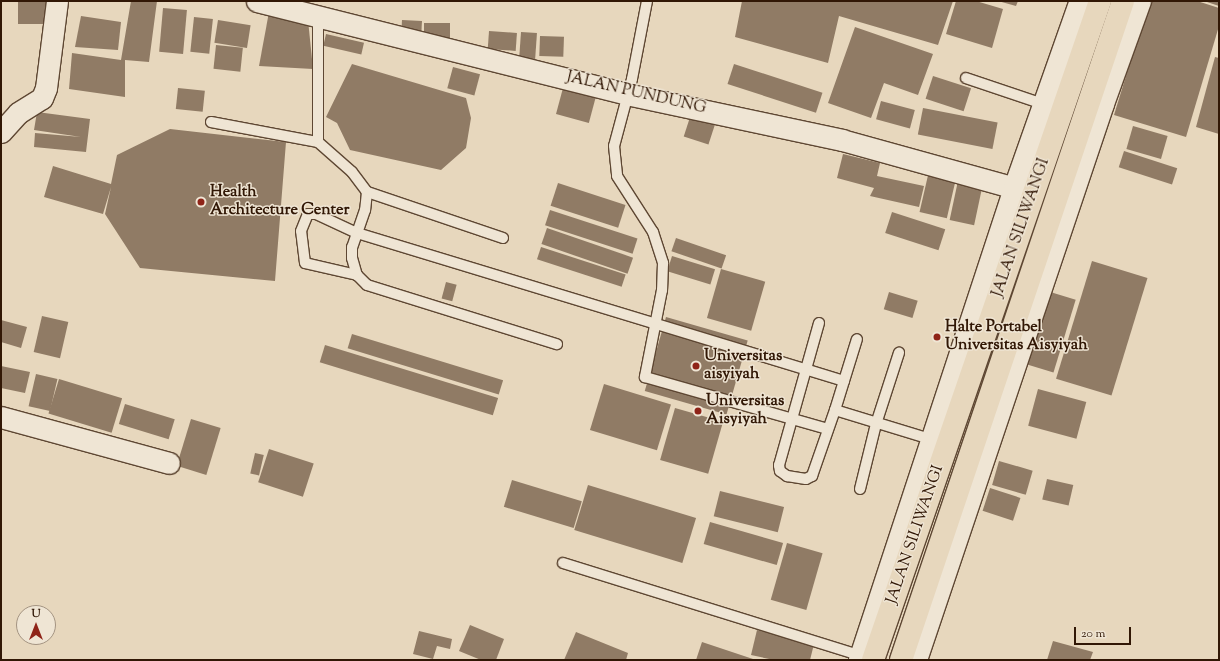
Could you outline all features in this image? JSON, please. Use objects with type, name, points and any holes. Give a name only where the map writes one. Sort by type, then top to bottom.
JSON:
[{"type":"highway","name":"JALAN SILIWANGI","points":[[865,659],[1083,13],[1100,1]]},
{"type":"highway","name":"JALAN SILIWANGI","points":[[901,660],[1097,102],[1123,1]]},
{"type":"street","points":[[1,132],[18,113],[42,98],[46,88],[57,1]]},
{"type":"street","name":"JALAN PUNDUNG","points":[[257,1],[626,94],[842,140],[1015,188]]},
{"type":"street","points":[[916,660],[1097,102],[1140,1]]},
{"type":"street","points":[[865,659],[933,440],[1015,188],[1044,104],[1083,13]]},
{"type":"street","points":[[1,417],[169,463]]},
{"type":"lane","points":[[647,1],[614,146],[617,176],[653,232],[663,263],[662,290],[654,323],[645,377],[828,429]]},
{"type":"lane","points":[[318,17],[318,142]]},
{"type":"lane","points":[[966,78],[1044,104]]},
{"type":"lane","points":[[211,122],[318,142],[352,172],[367,192],[503,238]]},
{"type":"lane","points":[[367,192],[352,247],[352,258],[357,275],[367,285],[557,344]]},
{"type":"lane","points":[[357,275],[305,263],[301,231],[305,217],[312,213],[357,232],[844,381]]},
{"type":"lane","points":[[819,323],[779,465],[780,471],[787,476],[806,479],[812,476],[835,410],[857,339]]},
{"type":"lane","points":[[860,489],[876,424],[898,353]]},
{"type":"lane","points":[[835,410],[876,424],[933,440]]},
{"type":"lane","points":[[563,563],[865,659]]},
{"type":"building","points":[[18,1],[49,1],[49,24],[18,24]]},
{"type":"building","points":[[131,1],[157,1],[149,62],[125,60],[125,97],[69,89],[72,53],[121,60]]},
{"type":"building","points":[[742,1],[953,1],[938,45],[839,16],[828,63],[735,37]]},
{"type":"building","points":[[956,1],[976,1],[1003,9],[992,48],[946,34]]},
{"type":"building","points":[[998,1],[1018,1],[1016,6]]},
{"type":"building","points":[[1149,1],[1197,1],[1219,8],[1219,26],[1186,137],[1114,115]]},
{"type":"building","points":[[1204,1],[1219,1],[1219,6]]},
{"type":"building","points":[[163,8],[187,10],[183,54],[159,52]]},
{"type":"building","points":[[269,12],[308,20],[313,69],[259,66]]},
{"type":"building","points":[[81,16],[121,22],[118,50],[75,47]]},
{"type":"building","points":[[194,17],[213,19],[209,54],[190,52]]},
{"type":"building","points":[[218,20],[251,25],[247,48],[214,43]]},
{"type":"building","points":[[402,20],[422,21],[421,32],[401,31]]},
{"type":"building","points":[[424,23],[450,23],[450,38],[424,38]]},
{"type":"building","points":[[855,27],[933,54],[918,95],[884,83],[871,118],[828,103]]},
{"type":"building","points":[[489,31],[517,33],[516,51],[488,49]]},
{"type":"building","points":[[521,32],[537,33],[535,59],[519,58]]},
{"type":"building","points":[[326,34],[364,43],[361,54],[323,46]]},
{"type":"building","points":[[540,36],[564,37],[563,57],[539,56]]},
{"type":"building","points":[[216,45],[243,48],[240,72],[213,69]]},
{"type":"building","points":[[1215,57],[1219,58],[1219,134],[1196,127]]},
{"type":"building","points":[[352,64],[466,98],[471,118],[466,148],[441,170],[350,150],[337,123],[326,117]]},
{"type":"building","points":[[734,64],[822,93],[816,113],[728,84]]},
{"type":"building","points":[[453,67],[480,74],[474,95],[447,88]]},
{"type":"building","points":[[933,76],[971,88],[964,111],[926,99]]},
{"type":"building","points":[[178,88],[205,91],[203,112],[176,109]]},
{"type":"building","points":[[563,88],[596,97],[589,123],[556,114]]},
{"type":"building","points":[[881,101],[915,110],[910,128],[876,119]]},
{"type":"building","points":[[693,108],[718,116],[708,145],[684,137]]},
{"type":"building","points":[[923,108],[998,123],[992,149],[918,135]]},
{"type":"building","points":[[37,112],[90,119],[86,152],[34,147],[35,133],[81,137],[34,130]]},
{"type":"building","points":[[1133,126],[1168,136],[1161,159],[1126,149]]},
{"type":"building","points":[[170,129],[286,142],[275,281],[140,268],[105,214],[111,187],[103,214],[44,197],[53,166],[111,184],[117,155]]},
{"type":"building","points":[[1124,151],[1177,168],[1172,184],[1119,167]]},
{"type":"building","points":[[843,154],[880,163],[877,176],[924,186],[919,207],[870,196],[874,188],[837,178]]},
{"type":"building","points":[[929,171],[956,177],[947,218],[920,212]]},
{"type":"building","points":[[959,176],[983,181],[974,225],[950,220]]},
{"type":"building","points":[[558,183],[626,205],[618,228],[551,206]]},
{"type":"building","points":[[550,210],[637,238],[633,254],[545,225]]},
{"type":"building","points":[[892,212],[945,229],[938,250],[885,233]]},
{"type":"building","points":[[547,228],[633,258],[628,274],[541,244]]},
{"type":"building","points":[[676,238],[726,255],[722,268],[671,251]]},
{"type":"building","points":[[541,247],[626,275],[622,287],[537,259]]},
{"type":"building","points":[[672,256],[715,269],[710,284],[667,271]]},
{"type":"building","points":[[1092,261],[1147,278],[1112,396],[1056,379]]},
{"type":"building","points":[[721,269],[765,282],[751,331],[707,318]]},
{"type":"building","points":[[446,282],[457,285],[452,301],[442,298]]},
{"type":"building","points":[[1047,291],[1076,300],[1053,372],[1025,364]]},
{"type":"building","points":[[889,292],[918,301],[912,318],[884,309]]},
{"type":"building","points":[[42,316],[68,322],[60,358],[34,352]]},
{"type":"building","name":"Universitas aisyiyah","points":[[666,317],[748,340],[726,414],[645,391]]},
{"type":"building","points":[[1,320],[27,327],[21,348],[1,342]]},
{"type":"building","points":[[352,334],[503,380],[499,395],[348,348]]},
{"type":"building","points":[[325,345],[498,398],[493,415],[320,362]]},
{"type":"building","points":[[1,366],[30,372],[25,393],[1,388]]},
{"type":"building","points":[[36,374],[57,379],[50,411],[29,406]]},
{"type":"building","points":[[59,379],[122,398],[112,433],[48,413]]},
{"type":"building","points":[[604,384],[671,404],[657,450],[590,430]]},
{"type":"building","points":[[1038,389],[1086,402],[1076,439],[1028,426]]},
{"type":"building","points":[[125,404],[175,419],[169,439],[119,424]]},
{"type":"building","points":[[675,408],[723,422],[708,474],[660,460]]},
{"type":"building","points":[[191,419],[221,428],[206,475],[177,466]]},
{"type":"building","points":[[269,449],[314,464],[303,497],[258,482]]},
{"type":"building","points":[[255,453],[264,455],[259,475],[250,473]]},
{"type":"building","points":[[999,461],[1033,471],[1026,495],[992,485]]},
{"type":"building","points":[[1047,479],[1073,485],[1069,506],[1042,499]]},
{"type":"building","points":[[512,480],[582,501],[574,528],[504,507]]},
{"type":"building","points":[[588,485],[696,518],[682,563],[574,530]]},
{"type":"building","points":[[990,488],[1020,498],[1013,521],[983,511]]},
{"type":"building","points":[[720,491],[784,507],[778,532],[714,516]]},
{"type":"building","points":[[710,522],[783,543],[777,565],[704,544]]},
{"type":"building","points":[[787,543],[823,553],[806,610],[771,600]]},
{"type":"building","points":[[470,625],[504,639],[496,660],[481,660],[459,651]]},
{"type":"building","points":[[757,630],[814,644],[810,660],[774,660],[751,655]]},
{"type":"building","points":[[419,631],[452,639],[450,649],[437,646],[433,659],[413,654]]},
{"type":"building","points":[[576,632],[628,653],[626,660],[564,660]]},
{"type":"building","points":[[1053,641],[1093,652],[1090,660],[1047,660]]},
{"type":"building","points":[[702,642],[756,660],[696,660]]},
{"type":"place","name":"Health Architecture Center","points":[[201,202]]},
{"type":"place","name":"Halte Portabel Universitas Aisyiyah","points":[[937,337]]},
{"type":"place","name":"Universitas aisyiyah","points":[[696,366]]},
{"type":"place","name":"Universitas Aisyiyah","points":[[698,411]]}]
